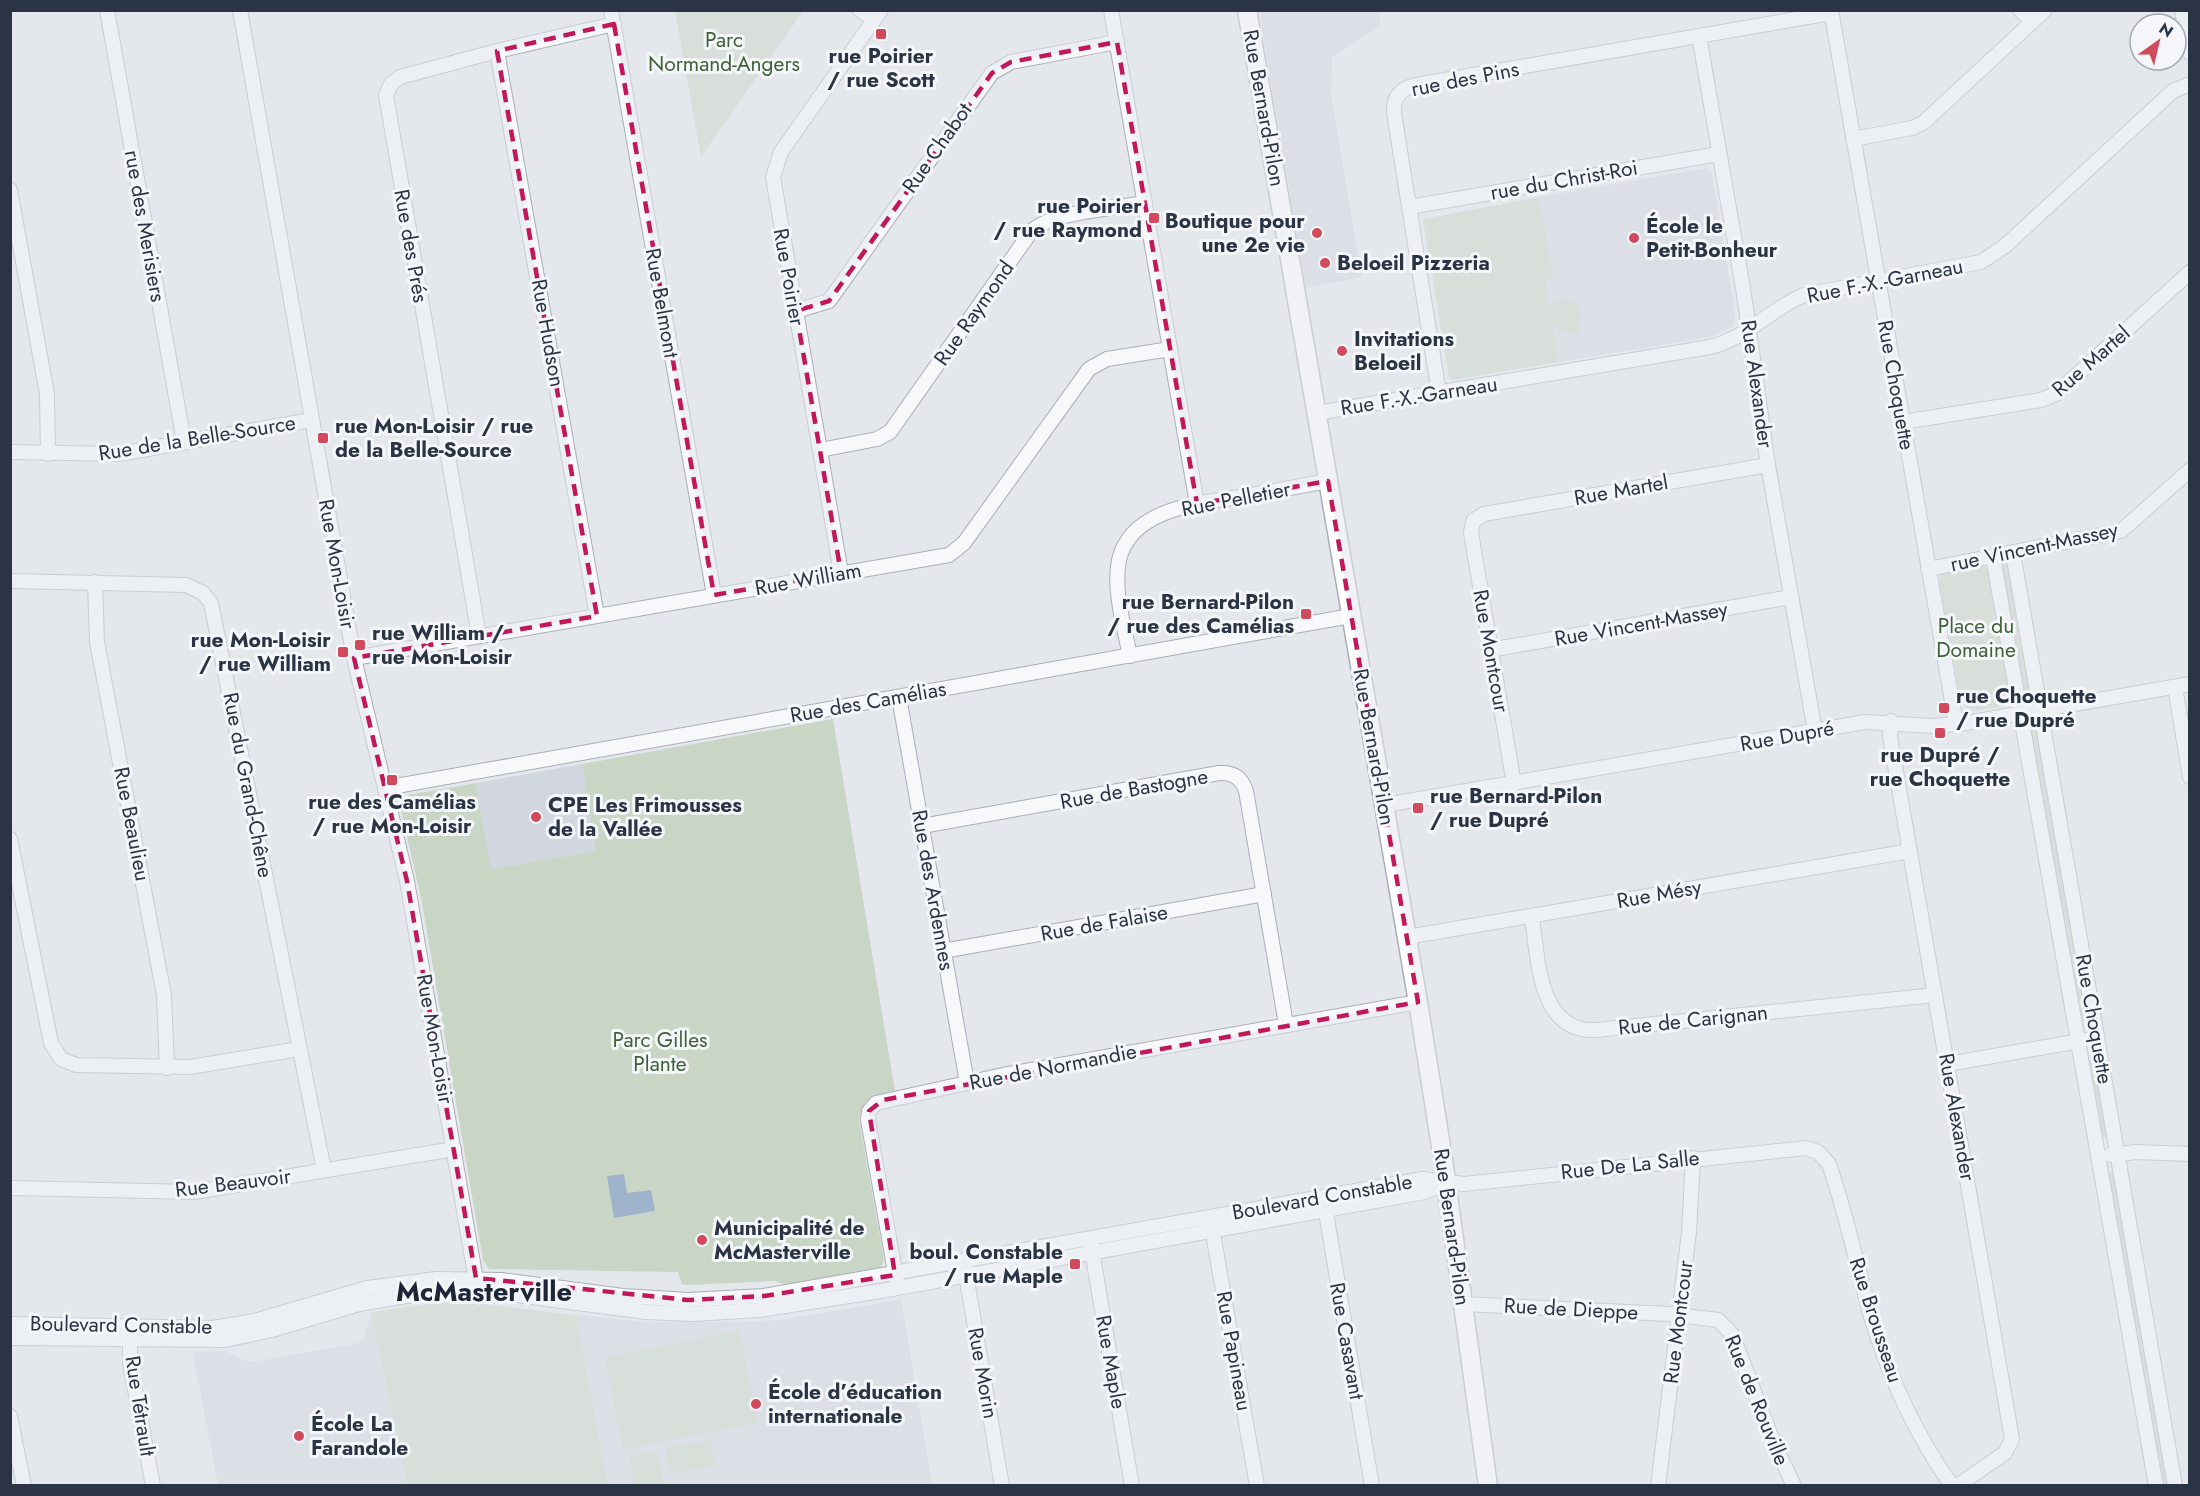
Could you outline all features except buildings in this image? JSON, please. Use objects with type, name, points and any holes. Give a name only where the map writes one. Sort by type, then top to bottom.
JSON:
[{"type":"main road","name":"Rue Bernard-Pilon","points":[[1247,10],[1418,1002],[1488,1485]]},
{"type":"street","name":"rue des Merisiers","points":[[107,10],[184,442]]},
{"type":"street","name":"Rue Mon-Loisir","points":[[240,10],[354,658],[409,891],[477,1285]]},
{"type":"street","points":[[860,10],[878,15]]},
{"type":"street","points":[[1112,10],[1197,504]]},
{"type":"street","points":[[2020,10],[2032,22]]},
{"type":"street","points":[[1853,139],[1922,125],[2045,10]]},
{"type":"street","points":[[2182,10],[2190,53]]},
{"type":"street","name":"rue des Pins","points":[[1439,393],[1393,109],[1398,95],[1406,88],[1831,12]]},
{"type":"street","name":"Rue Choquette","points":[[1831,12],[1956,724]]},
{"type":"street","name":"Rue Poirier","points":[[841,573],[773,182],[774,166],[781,152],[878,15]]},
{"type":"street","name":"Rue des Prés","points":[[479,636],[386,99],[391,84],[400,77],[613,17]]},
{"type":"street","name":"Rue Belmont","points":[[613,17],[714,595]]},
{"type":"street","name":"Rue Alexander","points":[[1698,36],[1748,330],[1768,465],[1815,731]]},
{"type":"street","name":"Rue Chabot","points":[[796,310],[829,302],[984,81],[996,69],[1011,62],[1116,42]]},
{"type":"street","name":"Rue Hudson","points":[[496,51],[597,616]]},
{"type":"street","name":"Rue F.-X.-Garneau","points":[[1317,413],[1710,347],[1729,341],[1778,308],[1804,295],[1968,266],[1992,256],[2173,91],[2190,84]]},
{"type":"street","name":"rue du Christ-Roi","points":[[1409,207],[1719,154]]},
{"type":"street","points":[[10,190],[47,394],[48,454]]},
{"type":"street","name":"Rue Raymond","points":[[820,450],[877,439],[890,432],[1030,233],[1040,224],[1145,203]]},
{"type":"street","name":"Rue Martel","points":[[1903,422],[2040,400],[2056,394],[2190,272]]},
{"type":"street","name":"Rue William","points":[[354,658],[945,556],[957,551],[1089,369],[1102,360],[1170,349]]},
{"type":"street","name":"Rue de la Belle-Source","points":[[10,452],[119,454],[311,420]]},
{"type":"street","name":"Rue Martel","points":[[1475,519],[1484,514],[1768,465]]},
{"type":"street","name":"rue Vincent-Massey","points":[[1928,568],[2121,531],[2190,470]]},
{"type":"street","name":"Rue Pelletier","points":[[1130,656],[1118,580],[1122,550],[1132,534],[1169,512],[1197,504],[1328,481]]},
{"type":"street","name":"Rue Montcour","points":[[1475,519],[1470,534],[1514,784]]},
{"type":"street","name":"Rue Choquette","points":[[2013,553],[2175,1485]]},
{"type":"street","name":"Rue Choquette","points":[[1993,557],[2156,1485]]},
{"type":"street","name":"Rue du Grand-Chêne","points":[[10,581],[191,586],[206,596],[213,608],[324,1170]]},
{"type":"street","name":"Rue Beaulieu","points":[[95,582],[97,642],[166,1003],[167,1068]]},
{"type":"street","name":"Rue Vincent-Massey","points":[[1491,650],[1791,597]]},
{"type":"street","name":"Rue des Camélias","points":[[385,788],[1351,616]]},
{"type":"street","name":"Rue Dupré","points":[[1385,805],[1864,722],[1956,724],[2190,684]]},
{"type":"street","points":[[2175,687],[2190,777]]},
{"type":"street","name":"Rue des Ardennes","points":[[899,697],[967,1083]]},
{"type":"street","name":"Rue Alexander","points":[[1891,721],[1890,737],[2012,1439],[2005,1453],[1957,1485]]},
{"type":"street","name":"Rue de Bastogne","points":[[922,826],[1227,773],[1240,779],[1245,788],[1287,1024]]},
{"type":"street","points":[[10,839],[51,1043],[56,1054],[72,1064],[167,1068],[208,1065],[299,1049]]},
{"type":"street","name":"Rue Mésy","points":[[1407,937],[1910,850]]},
{"type":"street","name":"Rue de Falaise","points":[[944,951],[1264,894]]},
{"type":"street","name":"Rue de Carignan","points":[[1532,916],[1548,1002],[1561,1019],[1580,1029],[1596,1030],[1935,995]]},
{"type":"street","name":"Rue de Normandie","points":[[896,1281],[870,1131],[869,1111],[876,1103],[967,1083],[1418,1002]]},
{"type":"street","points":[[1948,1064],[2097,1038]]},
{"type":"street","name":"Rue Beauvoir","points":[[10,1188],[195,1192],[454,1149]]},
{"type":"street","name":"Rue De La Salle","points":[[1446,1183],[1464,1184],[1779,1149],[1814,1150]]},
{"type":"street","name":"Rue Brousseau","points":[[1814,1150],[1829,1164],[1872,1320],[1892,1376],[1922,1439],[1952,1485]]},
{"type":"street","points":[[2099,1157],[2117,1154],[2190,1154]]},
{"type":"street","name":"Rue Montcour","points":[[1658,1485],[1689,1232],[1693,1158]]},
{"type":"street","name":"Boulevard Constable","points":[[896,1281],[964,1261],[1090,1238],[1211,1223],[1324,1203],[1425,1192],[1446,1183]]},
{"type":"street","name":"Rue Casavant","points":[[1324,1203],[1372,1485]]},
{"type":"street","name":"Boulevard Constable","points":[[10,1324],[225,1340],[272,1330],[359,1304],[477,1285],[585,1299],[781,1300],[896,1281],[966,1276],[1093,1253],[1211,1223]]},
{"type":"street","name":"Rue Papineau","points":[[1211,1223],[1257,1485]]},
{"type":"street","name":"Rue Maple","points":[[1090,1238],[1132,1485]]},
{"type":"street","name":"Rue Morin","points":[[964,1261],[1002,1485]]},
{"type":"street","name":"Rue de Dieppe","points":[[1462,1304],[1680,1315]]},
{"type":"street","name":"Rue de Rouville","points":[[1680,1315],[1714,1318],[1731,1331],[1773,1441],[1794,1485]]},
{"type":"street","name":"Boulevard Constable","points":[[10,1338],[130,1334]]},
{"type":"street","name":"Rue Tétrault","points":[[130,1334],[130,1363],[153,1485]]},
{"type":"street","points":[[10,1416],[24,1485]]},
{"type":"highlighted area","points":[[614,24],[714,595],[841,573],[796,311],[829,301],[992,73],[1011,62],[1117,42],[1197,504],[1328,481],[1418,1002],[883,1100],[869,1111],[895,1275],[764,1296],[688,1300],[476,1278],[407,881],[354,658],[597,616],[497,51]]},
{"type":"shaded area","points":[[1259,11],[1378,11],[1381,25],[1332,57],[1331,96],[1362,277],[1306,288]]},
{"type":"shaded area","name":"École le Petit-Bonheur","points":[[1707,168],[1712,173],[1735,314],[1733,326],[1710,337],[1559,362],[1546,280],[1552,279],[1539,197]]},
{"type":"shaded area","name":"CPE Les Frimousses de la Vallée","points":[[582,764],[596,851],[491,869],[476,783]]},
{"type":"shaded area","name":"École d’éducation internationale","points":[[901,1300],[932,1485],[608,1485],[576,1315],[645,1322],[743,1322],[778,1320]]},
{"type":"shaded area","points":[[371,1312],[407,1485],[218,1485],[193,1352],[225,1351],[246,1361],[259,1361],[358,1343],[364,1338]]},
{"type":"green space","name":"Parc Normand-Angers","points":[[675,11],[803,11],[701,157]]},
{"type":"green space","points":[[1539,197],[1553,279],[1546,280],[1549,303],[1565,298],[1579,305],[1582,315],[1577,335],[1553,326],[1559,362],[1452,380],[1449,377],[1423,219]]},
{"type":"green space","points":[[2004,560],[2009,560],[2030,694],[2023,690],[2001,566]]},
{"type":"green space","name":"Place du Domaine","points":[[1983,564],[1989,568],[2012,697],[2005,706],[1971,711],[1961,704],[1939,579],[1941,573]]},
{"type":"green space","name":"Parc Gilles Plante","points":[[833,719],[895,1091],[871,1098],[863,1107],[859,1120],[884,1259],[882,1266],[878,1269],[786,1285],[775,1281],[687,1285],[682,1284],[678,1272],[489,1269],[483,1260],[422,903],[401,810],[402,802],[409,795],[476,783],[491,869],[596,851],[582,764]]},
{"type":"green space","points":[[2038,728],[2089,1020],[2085,1022],[2081,1020],[2030,733],[2032,729]]},
{"type":"green space","points":[[2090,1057],[2094,1057],[2109,1136],[2105,1138],[2101,1136],[2087,1061]]},
{"type":"green space","points":[[2115,1172],[2172,1485],[2161,1485],[2108,1175]]},
{"type":"green space","points":[[436,1303],[475,1303],[576,1315],[608,1485],[407,1485],[371,1312]]},
{"type":"green space","points":[[739,1331],[758,1423],[623,1449],[605,1357]]},
{"type":"green space","points":[[711,1440],[716,1466],[670,1474],[665,1448]]},
{"type":"green space","points":[[657,1451],[664,1485],[635,1485],[629,1457]]},
{"type":"water","points":[[624,1174],[627,1193],[651,1190],[655,1211],[614,1218],[607,1176]]},
{"type":"place","name":"rue Poirier / rue Scott","points":[[881,34]]},
{"type":"place","name":"rue Poirier / rue Raymond","points":[[1154,218]]},
{"type":"place","name":"Boutique pour une 2e vie","points":[[1317,233]]},
{"type":"place","name":"École le Petit-Bonheur","points":[[1634,238]]},
{"type":"place","name":"Beloeil Pizzeria","points":[[1325,263]]},
{"type":"place","name":"Invitations Beloeil","points":[[1342,351]]},
{"type":"place","name":"rue Mon-Loisir / rue de la Belle-Source","points":[[323,438]]},
{"type":"place","name":"rue Bernard-Pilon / rue des Camélias","points":[[1306,614]]},
{"type":"place","name":"rue William / rue Mon-Loisir","points":[[360,645]]},
{"type":"place","name":"rue Mon-Loisir / rue William","points":[[343,652]]},
{"type":"place","name":"rue Choquette / rue Dupré","points":[[1944,708]]},
{"type":"place","name":"rue Dupré / rue Choquette","points":[[1940,733]]},
{"type":"place","name":"rue des Camélias / rue Mon-Loisir","points":[[392,780]]},
{"type":"place","name":"rue Bernard-Pilon / rue Dupré","points":[[1418,808]]},
{"type":"place","name":"CPE Les Frimousses de la Vallée","points":[[536,817]]},
{"type":"place","name":"Municipalité de McMasterville","points":[[702,1240]]},
{"type":"place","name":"boul. Constable / rue Maple","points":[[1075,1264]]},
{"type":"place","name":"École d’éducation internationale","points":[[756,1404]]},
{"type":"place","name":"École La Farandole","points":[[299,1436]]},
{"type":"district","name":"McMasterville","points":[[484,1292]]}]
